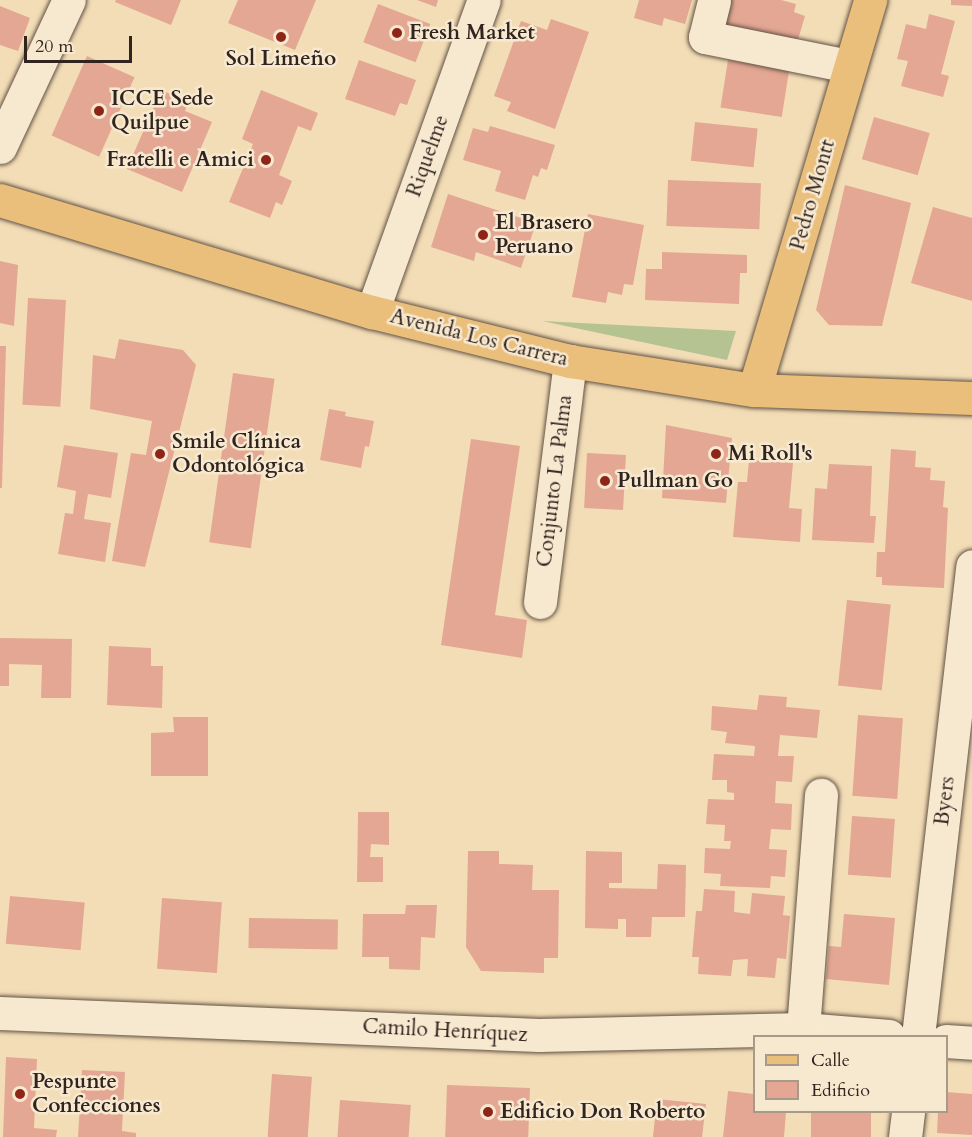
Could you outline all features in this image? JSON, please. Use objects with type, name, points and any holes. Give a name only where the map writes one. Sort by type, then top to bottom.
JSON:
[{"type":"main road","name":"Pedro Montt","points":[[754,390],[789,281],[849,66],[870,0]]},
{"type":"main road","name":"Avenida Los Carrera","points":[[0,200],[372,312],[570,361],[754,390],[972,398]]},
{"type":"street","points":[[0,147],[69,0]]},
{"type":"street","name":"Riquelme","points":[[372,312],[484,0]]},
{"type":"street","points":[[714,1],[705,37],[849,66]]},
{"type":"street","name":"Conjunto La Palma","points":[[540,602],[570,361]]},
{"type":"street","name":"Byers","points":[[918,1035],[972,566]]},
{"type":"street","points":[[803,1029],[821,795]]},
{"type":"street","name":"Camilo Henríquez","points":[[0,1013],[539,1035],[803,1029],[877,1035]]},
{"type":"street","points":[[948,1041],[972,1043]]},
{"type":"street","points":[[905,1137],[908,1113]]},
{"type":"green space","points":[[542,321],[736,331],[727,360]]},
{"type":"building","points":[[116,0],[181,0],[171,25],[115,2]]},
{"type":"building","name":"Sol Limeño","points":[[238,0],[316,0],[295,50],[228,23]]},
{"type":"building","points":[[417,0],[438,0],[436,7]]},
{"type":"building","points":[[639,0],[692,0],[685,24],[664,18],[662,26],[634,18]]},
{"type":"building","points":[[728,0],[781,0],[796,4],[794,12],[805,16],[797,43],[722,23]]},
{"type":"building","points":[[951,0],[972,0],[972,6],[951,5]]},
{"type":"building","name":"Fresh Market","points":[[378,4],[430,24],[416,62],[363,42]]},
{"type":"building","points":[[0,6],[30,18],[18,51],[0,45]]},
{"type":"building","points":[[929,14],[955,21],[941,74],[949,76],[943,97],[901,86],[908,61],[897,59],[906,24],[926,29]]},
{"type":"building","points":[[551,19],[589,32],[555,129],[507,111],[511,102],[494,96],[521,21],[547,30]]},
{"type":"building","points":[[87,56],[135,77],[99,157],[52,135]]},
{"type":"building","points":[[359,60],[416,80],[407,105],[400,103],[395,116],[345,99]]},
{"type":"building","points":[[728,60],[789,70],[782,117],[720,107]]},
{"type":"building","points":[[161,90],[189,102],[185,111],[212,122],[182,192],[127,169]]},
{"type":"building","name":"Fratelli e Amici","points":[[261,90],[318,113],[311,131],[298,126],[279,175],[292,181],[282,205],[276,202],[270,218],[229,202],[253,144],[242,139]]},
{"type":"building","points":[[874,117],[930,133],[918,175],[862,159]]},
{"type":"building","points":[[695,122],[758,129],[754,167],[691,161]]},
{"type":"building","points":[[490,126],[555,145],[547,170],[541,168],[538,177],[533,175],[525,200],[495,191],[501,171],[463,160],[473,128],[488,132]]},
{"type":"building","points":[[668,180],[761,183],[759,229],[666,226]]},
{"type":"building","points":[[845,185],[911,203],[882,326],[829,325],[816,310]]},
{"type":"building","name":"El Brasero Peruano","points":[[448,194],[536,223],[521,268],[476,252],[474,261],[431,247]]},
{"type":"building","points":[[933,207],[972,218],[972,301],[911,283]]},
{"type":"building","points":[[588,214],[644,225],[633,285],[624,284],[622,295],[608,292],[606,303],[572,297]]},
{"type":"building","points":[[662,252],[747,255],[747,273],[740,273],[739,304],[645,300],[646,269],[662,269]]},
{"type":"building","points":[[0,261],[18,265],[14,326],[0,323]]},
{"type":"building","points":[[28,298],[66,300],[60,407],[22,405]]},
{"type":"building","name":"Smile Clínica Odontológica","points":[[119,339],[183,350],[196,365],[145,567],[112,561],[131,453],[146,455],[152,421],[90,409],[93,355],[115,359]]},
{"type":"building","points":[[0,346],[6,346],[2,488],[0,488]]},
{"type":"building","points":[[233,373],[275,379],[251,548],[209,542]]},
{"type":"building","points":[[329,409],[346,412],[345,416],[374,421],[369,447],[365,446],[361,468],[320,460]]},
{"type":"building","points":[[666,425],[732,438],[726,503],[662,498]]},
{"type":"building","points":[[471,439],[520,446],[495,615],[527,620],[522,658],[441,645]]},
{"type":"building","points":[[64,445],[118,453],[111,498],[88,494],[84,519],[111,523],[105,562],[58,554],[65,513],[73,514],[76,491],[57,487]]},
{"type":"building","points":[[891,449],[916,451],[915,467],[931,468],[930,480],[945,481],[943,507],[948,508],[944,588],[882,585],[882,577],[876,577],[877,552],[885,552]]},
{"type":"building","name":"Pullman Go","points":[[587,453],[626,455],[623,510],[584,508]]},
{"type":"building","points":[[749,460],[793,463],[789,508],[802,509],[800,542],[733,537],[738,482],[747,482]]},
{"type":"building","points":[[829,464],[872,466],[870,516],[876,516],[874,543],[812,540],[815,488],[827,489]]},
{"type":"building","points":[[847,600],[891,605],[882,690],[838,686]]},
{"type":"building","points":[[0,638],[72,639],[71,698],[41,698],[42,665],[9,664],[9,686],[0,686]]},
{"type":"building","points":[[109,646],[151,648],[151,666],[163,666],[162,708],[107,705]]},
{"type":"building","points":[[759,695],[787,697],[786,707],[820,710],[817,738],[780,735],[778,756],[794,756],[792,782],[776,781],[775,803],[792,804],[791,830],[771,829],[769,849],[787,850],[785,877],[771,876],[770,888],[720,886],[721,874],[704,873],[705,848],[730,849],[731,841],[724,841],[725,825],[706,824],[708,799],[734,800],[734,793],[727,792],[727,780],[712,780],[714,754],[754,756],[755,746],[725,743],[727,732],[711,730],[712,706],[757,710]]},
{"type":"building","points":[[858,715],[903,718],[897,799],[852,796]]},
{"type":"building","points":[[173,717],[208,717],[208,776],[151,776],[151,733],[174,732]]},
{"type":"building","points":[[358,812],[389,812],[389,845],[371,844],[370,857],[383,857],[383,882],[357,882]]},
{"type":"building","points":[[852,816],[895,819],[891,878],[848,875]]},
{"type":"building","points":[[468,851],[499,851],[499,864],[533,865],[532,890],[559,890],[558,958],[544,958],[544,973],[481,971],[466,947]]},
{"type":"building","points":[[586,851],[622,852],[622,883],[609,883],[609,888],[657,889],[658,864],[686,865],[685,917],[652,917],[651,937],[626,937],[626,919],[618,919],[618,929],[585,928]]},
{"type":"building","points":[[704,889],[735,891],[734,912],[750,914],[752,893],[785,896],[783,915],[790,916],[786,959],[777,958],[775,978],[747,976],[748,959],[733,960],[731,976],[698,974],[699,957],[692,957],[696,911],[702,911]]},
{"type":"building","points":[[10,896],[85,903],[81,950],[6,944]]},
{"type":"building","points":[[162,898],[222,902],[217,973],[157,969]]},
{"type":"building","points":[[406,905],[437,905],[435,938],[421,937],[420,970],[389,969],[389,957],[362,957],[363,914],[405,914]]},
{"type":"building","points":[[844,914],[895,918],[889,985],[826,979],[829,946],[841,947]]},
{"type":"building","points":[[249,918],[338,920],[337,950],[248,948]]},
{"type":"building","name":"Pespunte Confecciones","points":[[6,1057],[37,1059],[34,1128],[57,1130],[56,1137],[3,1137]]},
{"type":"building","points":[[82,1070],[125,1072],[122,1131],[136,1133],[136,1137],[78,1137]]},
{"type":"building","points":[[272,1074],[312,1077],[308,1137],[268,1137]]},
{"type":"building","name":"Edificio Don Roberto","points":[[447,1085],[530,1088],[528,1137],[445,1137]]},
{"type":"building","points":[[728,1091],[753,1094],[753,1113],[786,1113],[784,1137],[723,1137]]},
{"type":"building","points":[[948,1092],[972,1094],[972,1135],[937,1133],[938,1113],[948,1113]]},
{"type":"building","points":[[657,1099],[706,1104],[702,1137],[653,1137]]},
{"type":"building","points":[[340,1100],[411,1105],[409,1137],[337,1137]]},
{"type":"building","points":[[811,1113],[871,1113],[871,1137],[811,1137]]},
{"type":"place","name":"Fresh Market","points":[[397,33]]},
{"type":"place","name":"Sol Limeño","points":[[281,37]]},
{"type":"place","name":"ICCE Sede Quilpue","points":[[99,111]]},
{"type":"place","name":"Fratelli e Amici","points":[[266,160]]},
{"type":"place","name":"El Brasero Peruano","points":[[483,235]]},
{"type":"place","name":"Smile Clínica Odontológica","points":[[160,454]]},
{"type":"place","name":"Mi Roll's","points":[[716,454]]},
{"type":"place","name":"Pullman Go","points":[[605,481]]},
{"type":"place","name":"Pespunte Confecciones","points":[[20,1094]]},
{"type":"place","name":"Edificio Don Roberto","points":[[488,1112]]}]
